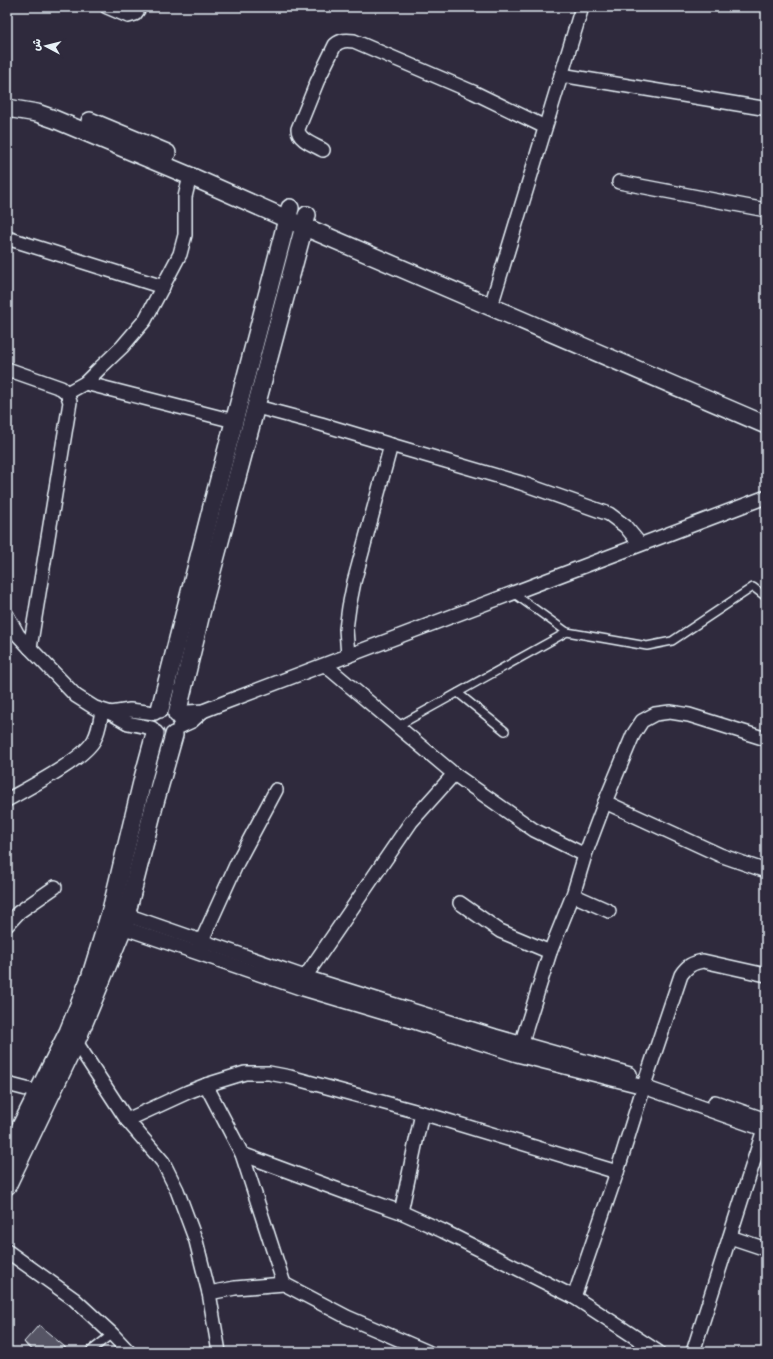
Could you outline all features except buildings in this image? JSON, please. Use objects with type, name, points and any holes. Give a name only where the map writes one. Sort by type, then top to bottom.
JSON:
[{"type":"street","points":[[107,7],[128,16],[135,14],[140,7]]},
{"type":"street","points":[[494,296],[582,7]]},
{"type":"street","points":[[323,150],[300,138],[298,129],[317,82],[335,45],[340,41],[346,40],[354,41],[474,92],[546,128]]},
{"type":"street","points":[[561,76],[762,108]]},
{"type":"street","points":[[7,98],[51,106],[130,137],[289,214],[494,296],[766,415]]},
{"type":"street","points":[[7,108],[37,113],[54,119],[270,210],[289,214]]},
{"type":"street","points":[[67,393],[85,383],[122,347],[145,320],[180,254],[183,245],[185,235],[185,197],[190,176]]},
{"type":"street","points":[[619,182],[766,210]]},
{"type":"street","points":[[7,1154],[68,1032],[90,978],[109,916],[156,721],[289,214]]},
{"type":"street","points":[[7,1186],[76,1042],[125,922],[154,806],[177,723],[204,601],[306,221]]},
{"type":"street","points":[[306,221],[766,425]]},
{"type":"street","points":[[7,238],[163,286]]},
{"type":"street","points":[[7,369],[61,388],[67,393],[70,402],[30,648]]},
{"type":"street","points":[[85,383],[234,421]]},
{"type":"street","points":[[257,407],[321,424],[521,483],[609,514],[625,526],[640,544]]},
{"type":"street","points":[[348,656],[346,629],[349,607],[354,582],[390,445]]},
{"type":"street","points":[[7,615],[13,638],[30,648],[76,696],[95,708],[106,712],[130,710],[156,721],[164,738],[188,712],[202,711],[766,497]]},
{"type":"street","points":[[325,665],[396,727],[454,774],[534,830],[585,855]]},
{"type":"street","points":[[156,721],[171,710],[177,723]]},
{"type":"street","points":[[7,800],[48,777],[81,754],[93,742],[106,712]]},
{"type":"street","points":[[520,1049],[550,952],[573,895],[585,855],[604,802],[633,735],[642,720],[655,714],[670,712],[689,715],[766,739]]},
{"type":"street","points":[[303,982],[412,822],[454,774]]},
{"type":"street","points":[[200,947],[237,863],[276,790]]},
{"type":"street","points":[[604,802],[720,855],[766,871]]},
{"type":"street","points":[[7,925],[19,912],[55,887]]},
{"type":"street","points":[[573,895],[609,911]]},
{"type":"street","points":[[460,903],[500,931],[550,952]]},
{"type":"street","points":[[109,916],[303,982],[520,1049],[645,1083],[765,1122],[693,1352]]},
{"type":"street","points":[[574,1297],[617,1172],[681,975],[692,963],[703,961],[765,972]]},
{"type":"street","points":[[76,1042],[128,1120],[158,1155],[170,1176],[196,1241],[209,1293],[219,1352]]},
{"type":"street","points":[[128,1120],[206,1084],[246,1073],[269,1073],[290,1077],[422,1113],[617,1172]]},
{"type":"street","points":[[7,1084],[38,1092]]},
{"type":"street","points":[[206,1084],[242,1154],[284,1284]]},
{"type":"street","points":[[401,1212],[422,1113]]},
{"type":"street","points":[[242,1154],[401,1212],[444,1230],[574,1297],[658,1352]]},
{"type":"street","points":[[730,1237],[766,1249]]},
{"type":"street","points":[[7,1251],[74,1299],[129,1352]]},
{"type":"street","points":[[209,1293],[235,1288],[284,1284],[347,1317],[428,1352]]},
{"type":"lane","points":[[513,593],[567,632],[647,646],[672,641],[753,587],[766,597]]},
{"type":"lane","points":[[396,727],[567,632]]},
{"type":"lane","points":[[458,693],[505,731]]},
{"type":"lane","points":[[89,1352],[112,1334]]}]
